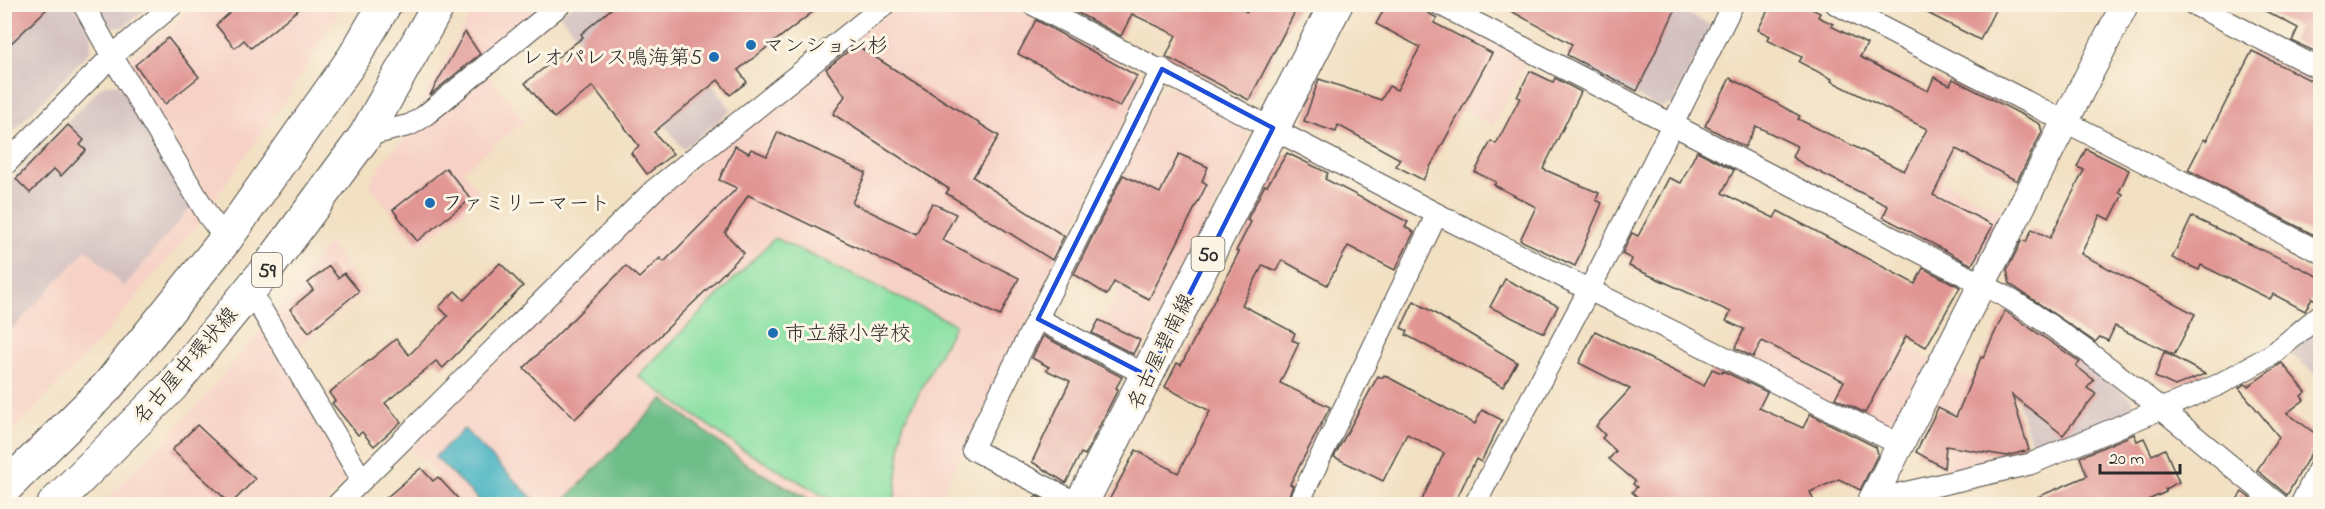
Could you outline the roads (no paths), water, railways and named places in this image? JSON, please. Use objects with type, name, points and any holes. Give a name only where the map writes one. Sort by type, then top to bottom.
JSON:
[{"type":"main road","name":"59","points":[[4,489],[107,387],[226,239],[354,57],[385,4]]},
{"type":"main road","name":"名古屋中環状線","points":[[54,504],[171,387],[249,290],[365,136],[439,4]]},
{"type":"main road","name":"名古屋碧南線","points":[[1080,504],[1148,376],[1260,149],[1336,4]]},
{"type":"street","points":[[83,4],[209,217],[226,239]]},
{"type":"street","points":[[4,166],[112,56],[174,4]]},
{"type":"street","points":[[365,136],[410,125],[423,117],[561,4]]},
{"type":"street","points":[[338,504],[654,190],[886,4]]},
{"type":"street","points":[[1032,4],[1162,69],[1437,214],[1588,287],[1901,445]]},
{"type":"street","points":[[1439,4],[1983,284],[2036,315],[2161,410],[2278,504]]},
{"type":"street","points":[[1475,504],[1733,4]]},
{"type":"street","points":[[1836,4],[2320,252]]},
{"type":"street","points":[[1872,502],[2068,122],[2125,4]]},
{"type":"street","points":[[2193,4],[2320,69]]},
{"type":"street","points":[[1080,504],[972,449],[1162,69]]},
{"type":"street","points":[[1298,504],[1437,214]]},
{"type":"street","points":[[249,290],[362,480]]},
{"type":"street","points":[[1872,502],[2030,464],[2161,410],[2218,385],[2273,354],[2320,315]]},
{"type":"street","points":[[1038,319],[1148,376]]},
{"type":"street","points":[[2301,504],[2320,466]]},
{"type":"water","points":[[464,429],[535,501],[531,504],[483,504],[435,457]]},
{"type":"place","name":"マンション杉","points":[[751,45]]},
{"type":"place","name":"レオパレス鳴海第5","points":[[714,57]]},
{"type":"place","name":"ファミリーマート","points":[[430,203]]},
{"type":"place","name":"市立緑小学校","points":[[773,333]]}]
